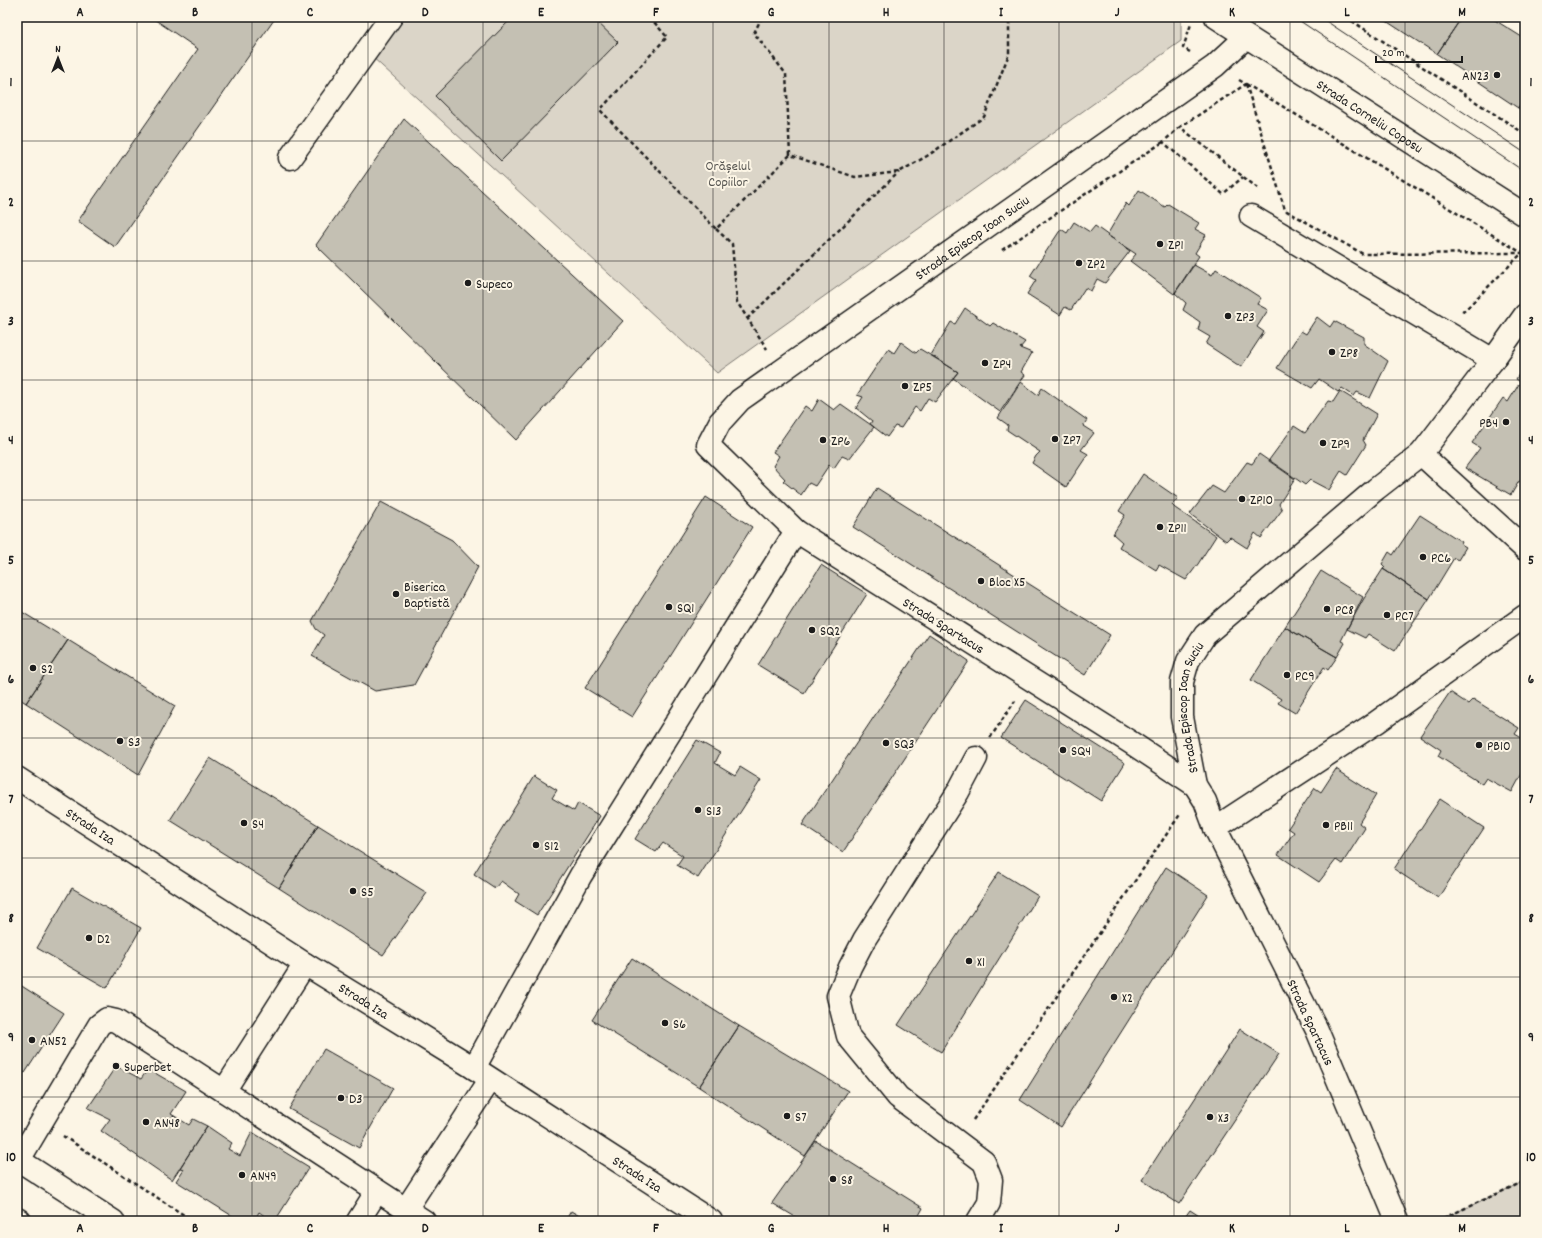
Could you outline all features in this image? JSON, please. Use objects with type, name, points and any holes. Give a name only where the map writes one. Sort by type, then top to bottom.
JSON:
[{"type":"street","points":[[290,158],[391,17]]},
{"type":"street","name":"Strada Corneliu Coposu","points":[[1216,17],[1525,215]]},
{"type":"street","name":"Strada Episcop Ioan Suciu","points":[[708,445],[720,422],[740,400],[1215,66],[1246,37]]},
{"type":"street","points":[[1251,216],[1493,360]]},
{"type":"street","name":"Strada Episcop Ioan Suciu","points":[[1215,828],[1195,785],[1182,717],[1182,682],[1188,661],[1204,635],[1376,489],[1421,454],[1493,360],[1525,315]]},
{"type":"street","name":"Strada Spartacus","points":[[708,445],[796,531],[1195,785]]},
{"type":"street","points":[[1421,454],[1525,549]]},
{"type":"street","points":[[406,1209],[482,1074],[581,875],[796,531]]},
{"type":"street","points":[[1215,828],[1377,722],[1525,616]]},
{"type":"street","points":[[976,758],[946,812],[864,940],[850,967],[838,996],[848,1036],[898,1098],[984,1162],[991,1180],[988,1203],[978,1221]]},
{"type":"street","name":"Strada Iza","points":[[17,778],[305,964],[482,1074],[711,1221]]},
{"type":"street","name":"Strada Spartacus","points":[[1215,828],[1317,1030],[1397,1221]]},
{"type":"street","points":[[224,1091],[305,964]]},
{"type":"street","points":[[113,1221],[18,1160],[99,1025],[107,1019],[116,1021],[424,1221]]},
{"type":"street","points":[[358,1221],[377,1191]]},
{"type":"path","points":[[649,17],[667,37],[600,110],[732,244],[737,302],[781,372]]},
{"type":"path","points":[[654,21],[656,17]]},
{"type":"path","points":[[716,229],[790,155],[786,74],[754,33],[762,17]]},
{"type":"path","points":[[747,319],[899,172],[926,156],[984,117],[1010,54],[1010,17]]},
{"type":"path","points":[[1193,17],[1183,48],[1246,84],[1523,253]]},
{"type":"path","points":[[1346,17],[1525,134]]},
{"type":"path","points":[[1242,177],[1223,194],[1163,142],[1180,127],[1246,84]]},
{"type":"path","points":[[1246,84],[1286,210]]},
{"type":"path","points":[[1180,127],[1261,191]]},
{"type":"path","points":[[790,155],[855,177],[899,172]]},
{"type":"path","points":[[1279,206],[1370,257]]},
{"type":"path","points":[[1363,254],[1523,253]]},
{"type":"path","points":[[1458,307],[1464,311],[1523,253]]},
{"type":"path","points":[[976,758],[1030,679]]},
{"type":"path","points":[[958,1142],[1181,813]]},
{"type":"path","points":[[42,1122],[193,1221]]},
{"type":"path","points":[[1437,1221],[1525,1181]]},
{"type":"green space","name":"Orășelul Copiilor","points":[[397,17],[1181,17],[1181,41],[717,373],[370,55]]},
{"type":"green space","points":[[1525,1181],[1525,1221],[1437,1221]]},
{"type":"building","points":[[151,17],[276,17],[115,247],[78,221],[198,49]]},
{"type":"building","points":[[513,17],[592,17],[618,42],[501,161],[435,96]]},
{"type":"building","points":[[1380,17],[1462,17],[1437,54]]},
{"type":"building","name":"AN23","points":[[1462,17],[1490,17],[1525,39],[1525,96],[1518,108],[1437,54]]},
{"type":"building","points":[[1525,96],[1525,112],[1518,108]]},
{"type":"building","name":"Supeco","points":[[404,119],[623,321],[516,440],[316,245]]},
{"type":"building","name":"ZP1","points":[[1139,190],[1165,207],[1168,204],[1199,223],[1195,229],[1206,235],[1195,253],[1199,256],[1174,294],[1130,261],[1136,254],[1107,235],[1126,203],[1129,206]]},
{"type":"building","name":"ZP2","points":[[1074,222],[1090,232],[1095,226],[1130,251],[1105,283],[1097,279],[1091,291],[1085,288],[1071,310],[1065,307],[1060,315],[1027,294],[1036,280],[1030,276],[1061,229],[1067,233]]},
{"type":"building","name":"ZP3","points":[[1194,265],[1212,275],[1216,269],[1261,298],[1257,304],[1268,310],[1257,327],[1264,332],[1241,367],[1206,344],[1210,337],[1198,330],[1200,322],[1183,310],[1186,303],[1175,293]]},
{"type":"building","name":"ZP4","points":[[965,308],[990,326],[993,323],[1025,342],[1020,348],[1032,353],[1021,372],[1025,375],[1000,412],[953,378],[958,372],[931,355],[951,322],[955,324]]},
{"type":"building","name":"ZP8","points":[[1317,317],[1330,327],[1334,321],[1364,337],[1364,344],[1388,361],[1370,398],[1357,392],[1354,396],[1342,388],[1338,392],[1319,379],[1312,388],[1277,368],[1301,331],[1306,334]]},
{"type":"building","name":"ZP5","points":[[901,342],[916,353],[920,349],[958,372],[935,402],[928,398],[920,411],[915,407],[901,428],[895,426],[887,437],[870,424],[872,421],[856,408],[863,397],[857,395],[888,349],[894,353]]},
{"type":"building","points":[[1525,365],[1525,385],[1516,379]]},
{"type":"building","name":"ZP7","points":[[1021,382],[1038,395],[1042,388],[1087,420],[1083,426],[1094,433],[1081,450],[1088,454],[1066,487],[1032,463],[1040,452],[1007,430],[1008,425],[998,418]]},
{"type":"building","name":"PB4","points":[[1519,384],[1525,387],[1525,483],[1519,481],[1511,495],[1465,468],[1480,448],[1472,443],[1503,398],[1508,402]]},
{"type":"building","name":"ZP9","points":[[1340,391],[1377,414],[1363,440],[1366,445],[1347,475],[1341,471],[1329,490],[1310,480],[1305,485],[1269,460],[1294,426],[1305,433],[1328,401],[1333,402]]},
{"type":"building","name":"ZP6","points":[[819,399],[834,410],[841,404],[874,427],[849,459],[842,456],[834,468],[829,465],[815,486],[809,483],[801,495],[783,481],[785,479],[773,466],[779,456],[773,452],[805,406],[812,411]]},
{"type":"building","name":"ZP10","points":[[1259,454],[1295,479],[1279,504],[1282,510],[1261,538],[1255,533],[1247,548],[1230,537],[1226,541],[1190,514],[1212,486],[1224,493],[1247,462],[1252,464]]},
{"type":"building","name":"ZP11","points":[[1143,474],[1178,498],[1172,505],[1175,508],[1216,536],[1186,580],[1159,565],[1156,570],[1119,547],[1122,542],[1113,534],[1125,515],[1119,511]]},
{"type":"building","name":"Bloc X5","points":[[877,488],[1110,635],[1085,675],[853,527]]},
{"type":"building","name":"SQ1","points":[[706,497],[752,527],[632,717],[585,688]]},
{"type":"building","name":"Biserica Baptistă","points":[[381,502],[452,540],[478,567],[414,685],[375,691],[312,656],[324,635],[316,629],[312,621]]},
{"type":"building","name":"PC6","points":[[1420,515],[1462,542],[1461,544],[1466,547],[1458,560],[1454,558],[1429,599],[1383,569],[1385,567],[1382,564],[1389,552],[1393,555]]},
{"type":"building","name":"SQ2","points":[[821,565],[867,594],[804,693],[758,665]]},
{"type":"building","name":"PC7","points":[[1383,569],[1429,599],[1395,651],[1368,634],[1365,638],[1347,629],[1363,600]]},
{"type":"building","name":"PC8","points":[[1321,571],[1363,597],[1341,641],[1345,643],[1337,657],[1285,627]]},
{"type":"building","name":"S2","points":[[17,609],[68,640],[26,703],[17,697]]},
{"type":"building","name":"PC9","points":[[1285,627],[1337,657],[1328,670],[1324,667],[1295,713],[1278,703],[1281,699],[1251,680]]},
{"type":"building","name":"SQ3","points":[[929,634],[969,661],[843,852],[802,825]]},
{"type":"building","name":"S3","points":[[68,640],[175,706],[138,775],[26,703]]},
{"type":"building","name":"PB10","points":[[1450,692],[1468,704],[1473,699],[1519,728],[1515,734],[1525,740],[1525,768],[1512,792],[1486,778],[1482,784],[1438,756],[1441,750],[1420,736]]},
{"type":"building","name":"SQ4","points":[[1026,700],[1125,763],[1101,801],[1001,738]]},
{"type":"building","name":"S13","points":[[697,740],[720,753],[715,763],[735,775],[740,767],[761,780],[698,878],[677,865],[683,856],[663,843],[656,852],[635,839]]},
{"type":"building","name":"S4","points":[[210,758],[318,825],[279,888],[170,820]]},
{"type":"building","name":"PB11","points":[[1336,769],[1376,795],[1359,823],[1365,828],[1342,864],[1336,860],[1319,882],[1278,855],[1294,832],[1288,828],[1315,788],[1321,792]]},
{"type":"building","name":"S12","points":[[534,776],[557,790],[552,798],[574,811],[578,803],[600,816],[537,915],[515,901],[519,894],[501,881],[495,888],[474,874]]},
{"type":"building","points":[[1440,799],[1484,828],[1438,898],[1394,869]]},
{"type":"building","name":"S5","points":[[318,825],[427,893],[383,955],[279,888]]},
{"type":"building","name":"X2","points":[[1166,867],[1208,895],[1061,1127],[1020,1100]]},
{"type":"building","name":"X1","points":[[999,872],[1038,896],[941,1052],[898,1025]]},
{"type":"building","name":"D2","points":[[72,888],[141,928],[107,988],[37,948]]},
{"type":"building","name":"S6","points":[[632,958],[739,1026],[699,1087],[592,1020]]},
{"type":"building","name":"AN52","points":[[17,983],[64,1013],[25,1073],[17,1068]]},
{"type":"building","name":"S7","points":[[739,1026],[848,1091],[805,1156],[699,1087]]},
{"type":"building","name":"X3","points":[[1240,1029],[1279,1054],[1179,1204],[1142,1180]]},
{"type":"building","name":"D3","points":[[324,1049],[393,1088],[359,1148],[289,1109]]},
{"type":"building","name":"AN48","points":[[116,1066],[141,1079],[148,1069],[186,1091],[171,1114],[189,1125],[193,1119],[207,1126],[172,1180],[101,1131],[110,1119],[88,1108]]},
{"type":"building","name":"AN49","points":[[207,1126],[232,1143],[228,1149],[240,1156],[252,1132],[309,1167],[275,1221],[272,1221],[259,1212],[254,1221],[232,1221],[234,1217],[176,1181],[184,1169],[180,1168]]},
{"type":"building","name":"S8","points":[[816,1141],[923,1208],[916,1221],[802,1221],[772,1203]]},
{"type":"building","points":[[1190,1210],[1207,1221],[1182,1221]]},
{"type":"building","points":[[571,1211],[588,1221],[565,1221]]},
{"type":"tram line","points":[[1294,17],[1525,172]]},
{"type":"tram line","points":[[1320,17],[1525,153]]},
{"type":"place","name":"AN23","points":[[1497,75]]},
{"type":"place","name":"ZP1","points":[[1160,244]]},
{"type":"place","name":"ZP2","points":[[1079,263]]},
{"type":"place","name":"Supeco","points":[[468,283]]},
{"type":"place","name":"ZP3","points":[[1228,316]]},
{"type":"place","name":"ZP8","points":[[1332,352]]},
{"type":"place","name":"ZP4","points":[[985,363]]},
{"type":"place","name":"ZP5","points":[[905,386]]},
{"type":"place","name":"PB4","points":[[1506,422]]},
{"type":"place","name":"ZP7","points":[[1055,439]]},
{"type":"place","name":"ZP6","points":[[823,440]]},
{"type":"place","name":"ZP9","points":[[1323,443]]},
{"type":"place","name":"ZP10","points":[[1242,499]]},
{"type":"place","name":"ZP11","points":[[1160,527]]},
{"type":"place","name":"PC6","points":[[1423,557]]},
{"type":"place","name":"Bloc X5","points":[[981,581]]},
{"type":"place","name":"Biserica Baptistă","points":[[396,594]]},
{"type":"place","name":"SQ1","points":[[669,607]]},
{"type":"place","name":"PC8","points":[[1327,609]]},
{"type":"place","name":"PC7","points":[[1387,615]]},
{"type":"place","name":"SQ2","points":[[812,630]]},
{"type":"place","name":"S2","points":[[33,668]]},
{"type":"place","name":"PC9","points":[[1287,675]]},
{"type":"place","name":"S3","points":[[120,741]]},
{"type":"place","name":"SQ3","points":[[886,743]]},
{"type":"place","name":"PB10","points":[[1479,745]]},
{"type":"place","name":"SQ4","points":[[1063,750]]},
{"type":"place","name":"S13","points":[[698,810]]},
{"type":"place","name":"S4","points":[[244,823]]},
{"type":"place","name":"PB11","points":[[1326,825]]},
{"type":"place","name":"S12","points":[[536,845]]},
{"type":"place","name":"S5","points":[[353,891]]},
{"type":"place","name":"D2","points":[[89,938]]},
{"type":"place","name":"X1","points":[[969,961]]},
{"type":"place","name":"X2","points":[[1114,997]]},
{"type":"place","name":"S6","points":[[665,1023]]},
{"type":"place","name":"AN52","points":[[32,1040]]},
{"type":"place","name":"Superbet","points":[[116,1066]]},
{"type":"place","name":"D3","points":[[341,1098]]},
{"type":"place","name":"S7","points":[[787,1116]]},
{"type":"place","name":"X3","points":[[1210,1117]]},
{"type":"place","name":"AN48","points":[[146,1122]]},
{"type":"place","name":"AN49","points":[[242,1175]]},
{"type":"place","name":"S8","points":[[833,1179]]}]
